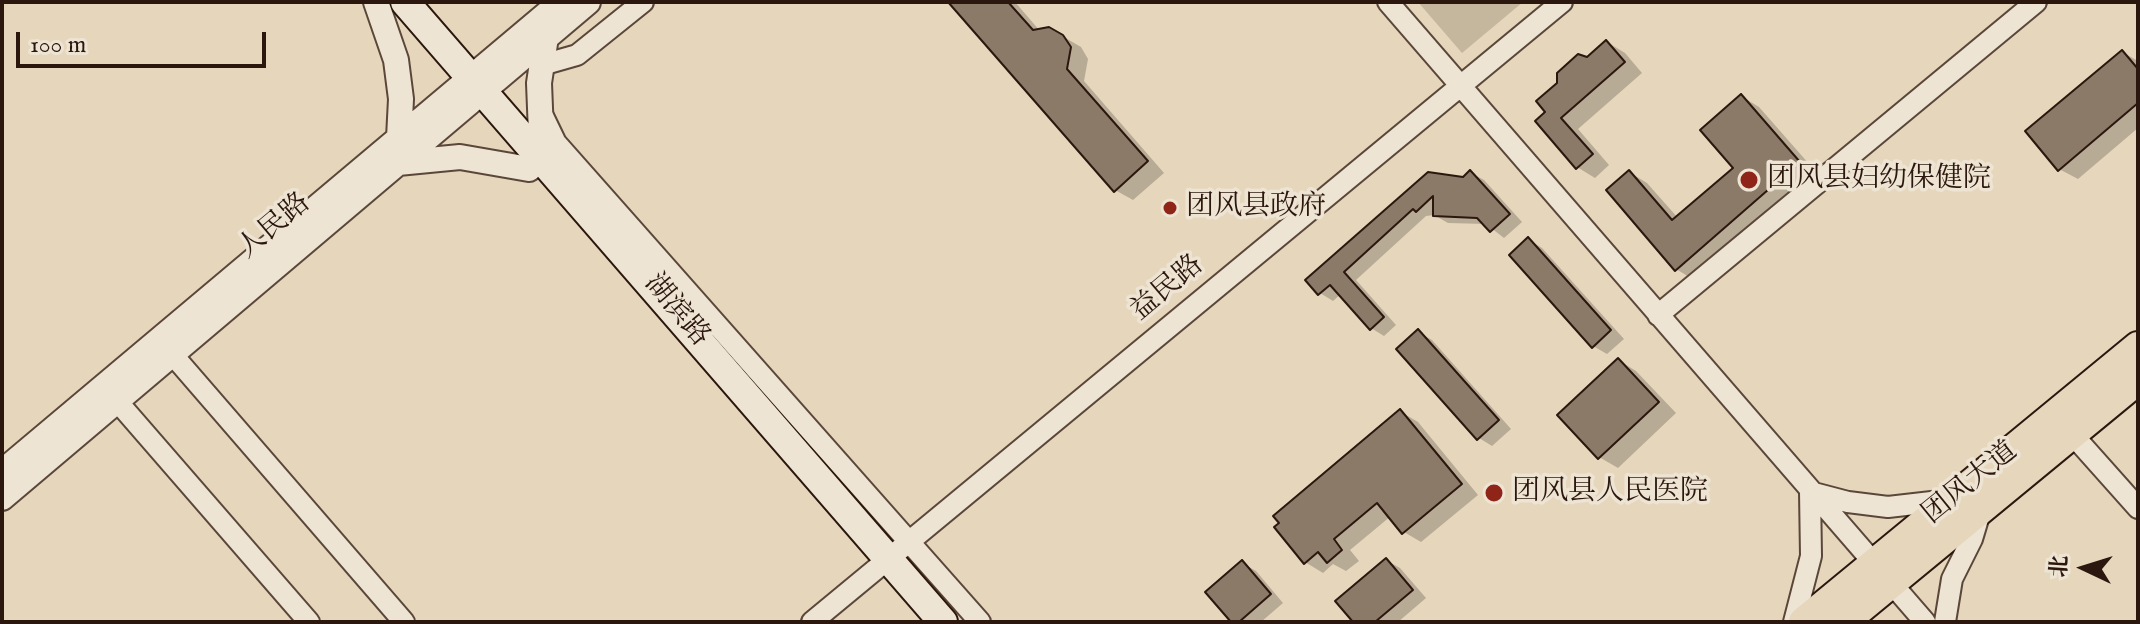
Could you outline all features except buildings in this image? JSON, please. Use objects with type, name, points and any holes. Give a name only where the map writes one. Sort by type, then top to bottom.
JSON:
[{"type":"main road","name":"湖滨路","points":[[382,2],[471,89]]},
{"type":"main road","name":"湖滨路","points":[[405,2],[471,89],[891,556],[943,622]]},
{"type":"main road","name":"团风大道","points":[[1804,622],[1882,574],[1967,504],[2138,347]]},
{"type":"main road","name":"团风大道","points":[[1967,504],[2072,434],[2138,379]]},
{"type":"main road","name":"湖滨路","points":[[891,556],[920,622]]},
{"type":"main road","name":"团风大道","points":[[1843,622],[1882,574]]},
{"type":"street","points":[[376,2],[396,60],[401,99],[399,138]]},
{"type":"street","name":"人民路","points":[[2,498],[398,163],[561,2]]},
{"type":"street","name":"人民路","points":[[2,472],[399,138],[546,37],[588,2]]},
{"type":"street","points":[[542,65],[577,55],[643,2]]},
{"type":"street","points":[[1388,2],[1925,622]]},
{"type":"street","name":"益民路","points":[[812,622],[1562,2]]},
{"type":"street","points":[[1658,315],[2036,2]]},
{"type":"street","points":[[398,163],[460,157],[536,163],[546,37]]},
{"type":"street","points":[[539,109],[556,143],[891,556],[980,622]]},
{"type":"street","points":[[172,354],[404,622]]},
{"type":"street","points":[[117,401],[309,622]]},
{"type":"street","points":[[2072,434],[2138,508]]},
{"type":"street","points":[[1810,492],[1848,502],[1888,507],[1967,504],[1972,539],[1952,579],[1945,622]]},
{"type":"street","points":[[1794,622],[1811,556],[1810,492]]},
{"type":"shaded area","points":[[1418,2],[1523,2],[1462,53]]},
{"type":"place","name":"团风县妇幼保健院","points":[[1749,180]]},
{"type":"place","name":"团风县政府","points":[[1170,208]]},
{"type":"place","name":"团风县人民医院","points":[[1494,493]]}]
